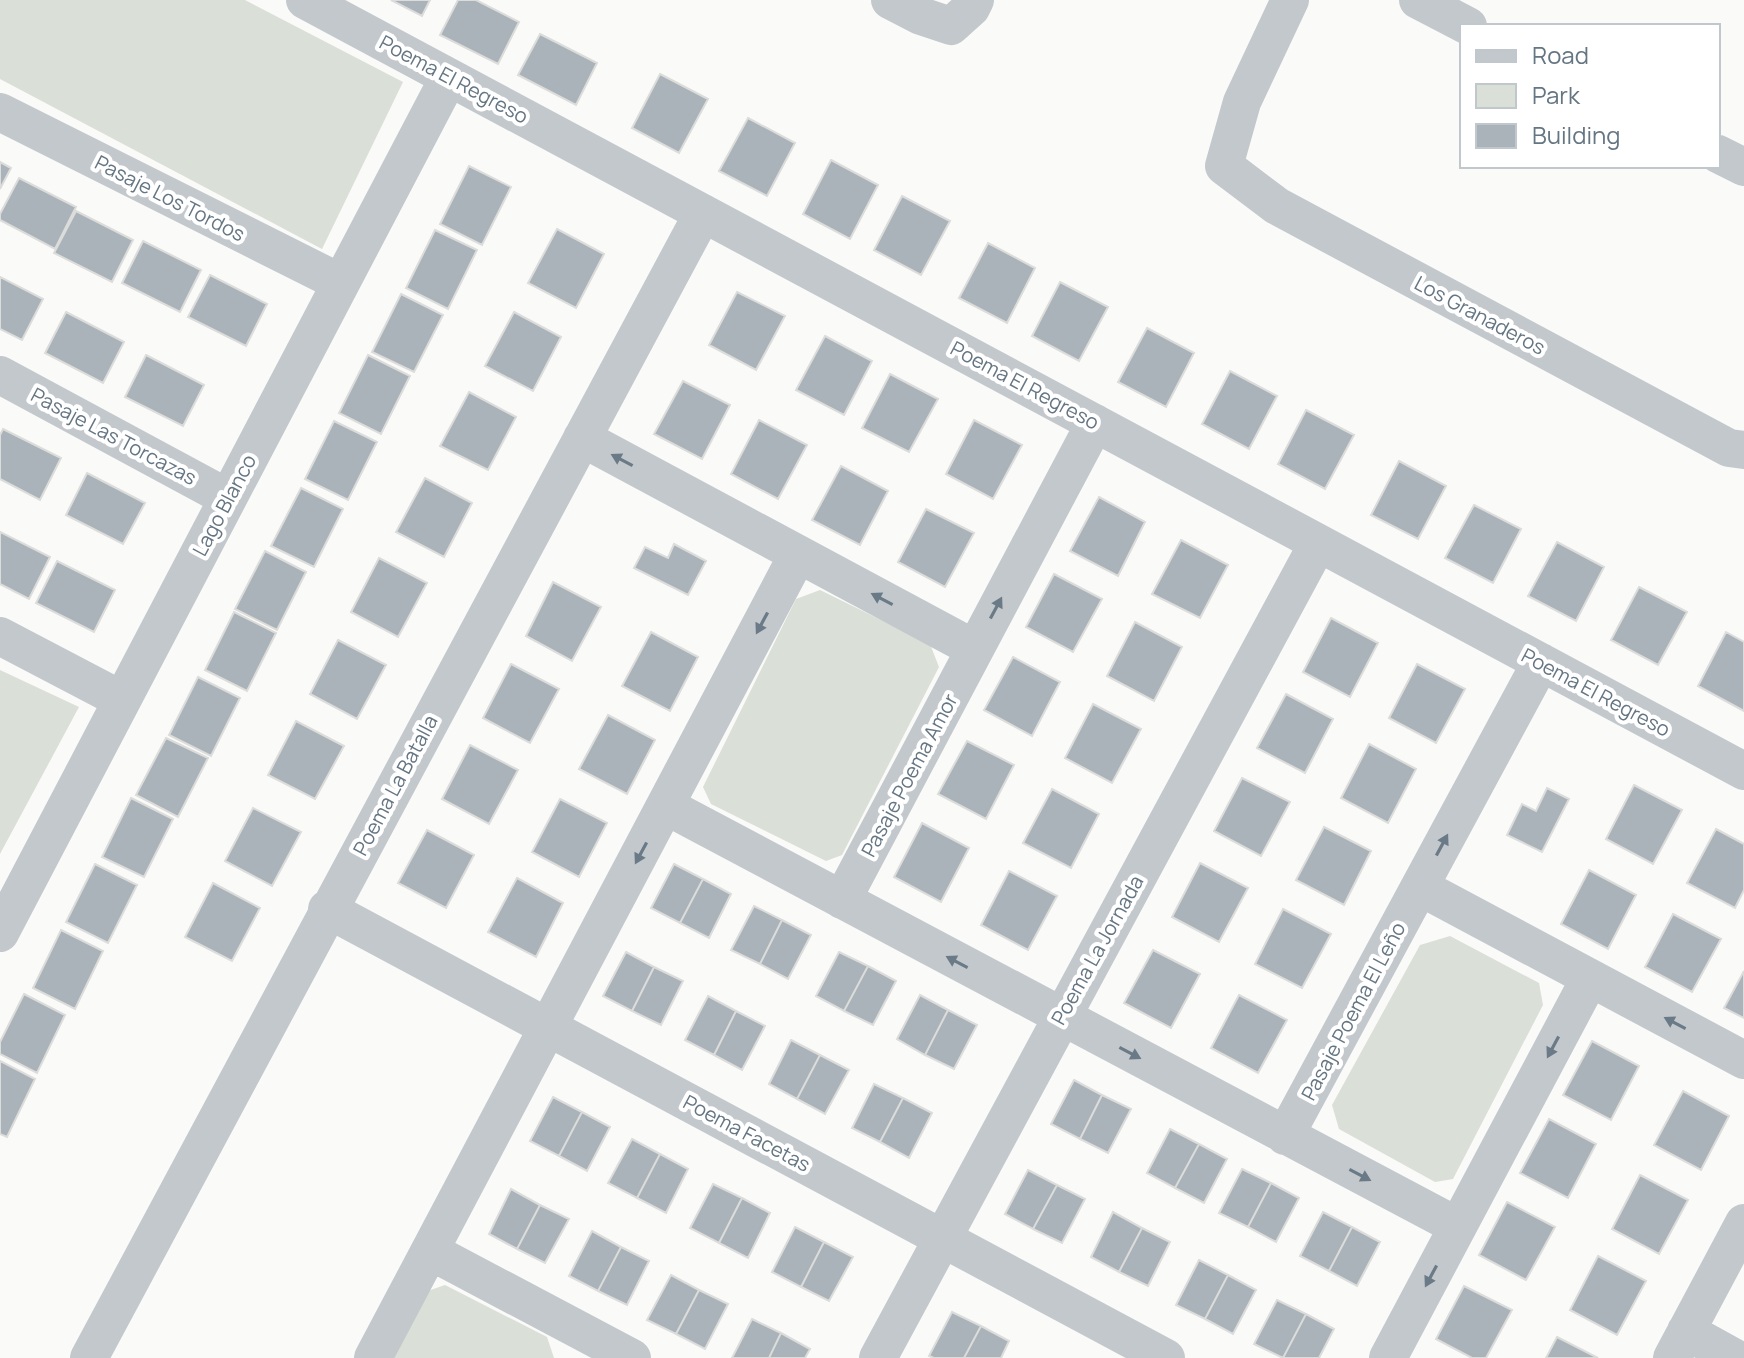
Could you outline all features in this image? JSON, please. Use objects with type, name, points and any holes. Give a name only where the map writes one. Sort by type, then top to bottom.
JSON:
[{"type":"street","name":"Poema El Regreso","points":[[305,0],[1744,771]]},
{"type":"street","points":[[890,0],[921,16],[963,13]]},
{"type":"street","name":"Los Granaderos","points":[[1290,0],[1242,102],[1224,166],[1277,206],[1729,448],[1744,450]]},
{"type":"street","points":[[1418,0],[1464,24]]},
{"type":"street","name":"Lago Blanco","points":[[0,933],[449,77]]},
{"type":"street","name":"Pasaje Los Tordos","points":[[0,112],[341,283]]},
{"type":"street","points":[[1720,155],[1744,167]]},
{"type":"street","name":"Poema La Batalla","points":[[89,1358],[327,909],[703,213]]},
{"type":"street","name":"Pasaje Las Torcazas","points":[[0,375],[228,498]]},
{"type":"street","name":"Pasaje Poema Amor","points":[[842,900],[1095,423]]},
{"type":"street","points":[[582,438],[975,649]]},
{"type":"street","name":"Poema La Jornada","points":[[878,1358],[1318,543]]},
{"type":"street","points":[[373,1358],[798,554]]},
{"type":"street","points":[[0,636],[122,700]]},
{"type":"street","name":"Pasaje Poema El Leño","points":[[1285,1136],[1541,662]]},
{"type":"street","points":[[666,806],[1457,1226]]},
{"type":"street","points":[[1420,887],[1744,1060]]},
{"type":"street","name":"Poema Facetas","points":[[327,909],[1166,1358]]},
{"type":"street","points":[[1388,1358],[1590,978]]},
{"type":"street","points":[[1735,1358],[1679,1344],[1744,1223]]},
{"type":"street","points":[[430,1251],[591,1348],[632,1358]]},
{"type":"green space","points":[[0,0],[245,0],[403,82],[322,249],[0,79]]},
{"type":"green space","points":[[820,590],[930,644],[939,667],[842,855],[826,861],[711,804],[703,787],[796,599]]},
{"type":"green space","points":[[0,670],[79,707],[0,854]]},
{"type":"green space","points":[[1450,936],[1539,983],[1543,1005],[1453,1179],[1435,1182],[1339,1129],[1332,1105],[1420,945]]},
{"type":"green space","points":[[445,1285],[547,1337],[554,1358],[386,1358],[419,1294]]},
{"type":"building","points":[[391,0],[430,0],[422,16]]},
{"type":"building","points":[[458,0],[476,0],[519,22],[498,64],[440,35]]},
{"type":"building","points":[[540,34],[597,63],[576,105],[518,75]]},
{"type":"building","points":[[660,74],[708,99],[679,153],[632,128]]},
{"type":"building","points":[[748,118],[795,143],[767,196],[719,171]]},
{"type":"building","points":[[831,160],[878,185],[850,239],[803,214]]},
{"type":"building","points":[[0,162],[11,168],[0,189]]},
{"type":"building","points":[[469,166],[511,187],[482,245],[440,224]]},
{"type":"building","points":[[19,178],[76,207],[55,249],[0,220],[0,214]]},
{"type":"building","points":[[902,196],[950,221],[921,275],[874,250]]},
{"type":"building","points":[[76,211],[133,240],[112,282],[54,253]]},
{"type":"building","points":[[557,229],[604,254],[576,308],[528,283]]},
{"type":"building","points":[[435,230],[477,250],[448,309],[406,288]]},
{"type":"building","points":[[143,241],[201,270],[180,312],[122,283]]},
{"type":"building","points":[[988,243],[1035,268],[1007,323],[959,298]]},
{"type":"building","points":[[210,275],[267,304],[246,346],[188,317]]},
{"type":"building","points":[[0,277],[43,299],[22,340],[0,329]]},
{"type":"building","points":[[1060,282],[1108,307],[1079,361],[1032,336]]},
{"type":"building","points":[[737,292],[785,316],[756,370],[709,345]]},
{"type":"building","points":[[401,294],[443,315],[414,372],[372,352]]},
{"type":"building","points":[[66,312],[124,342],[103,383],[45,353]]},
{"type":"building","points":[[514,312],[561,337],[533,391],[485,366]]},
{"type":"building","points":[[1147,328],[1194,353],[1166,407],[1118,382]]},
{"type":"building","points":[[825,336],[872,361],[844,415],[796,390]]},
{"type":"building","points":[[146,355],[204,385],[183,426],[125,397]]},
{"type":"building","points":[[368,355],[410,376],[381,434],[339,413]]},
{"type":"building","points":[[1230,371],[1277,396],[1249,449],[1202,424]]},
{"type":"building","points":[[890,374],[938,399],[909,452],[862,428]]},
{"type":"building","points":[[683,381],[730,405],[702,459],[654,434]]},
{"type":"building","points":[[469,392],[516,417],[488,470],[440,446]]},
{"type":"building","points":[[1306,410],[1354,435],[1325,489],[1278,464]]},
{"type":"building","points":[[759,420],[807,445],[778,499],[731,474]]},
{"type":"building","points":[[974,420],[1022,445],[993,499],[946,474]]},
{"type":"building","points":[[334,421],[377,442],[348,500],[305,479]]},
{"type":"building","points":[[3,429],[61,458],[40,500],[0,479],[0,435]]},
{"type":"building","points":[[1399,461],[1446,486],[1418,539],[1371,515]]},
{"type":"building","points":[[841,466],[888,491],[860,545],[812,520]]},
{"type":"building","points":[[87,473],[145,503],[123,544],[66,515]]},
{"type":"building","points":[[425,478],[472,503],[444,557],[396,532]]},
{"type":"building","points":[[301,488],[343,509],[314,567],[271,546]]},
{"type":"building","points":[[1099,497],[1145,522],[1118,576],[1070,551]]},
{"type":"building","points":[[1474,505],[1521,529],[1493,583],[1445,558]]},
{"type":"building","points":[[926,509],[974,533],[945,587],[898,562]]},
{"type":"building","points":[[0,532],[50,557],[29,599],[0,584]]},
{"type":"building","points":[[1181,540],[1228,565],[1200,618],[1152,594]]},
{"type":"building","points":[[1557,542],[1604,567],[1576,621],[1528,596]]},
{"type":"building","points":[[674,544],[706,561],[688,595],[634,568],[645,547],[668,558]]},
{"type":"building","points":[[265,551],[306,572],[277,630],[235,609]]},
{"type":"building","points":[[379,558],[427,583],[398,637],[351,612]]},
{"type":"building","points":[[57,561],[115,590],[94,632],[36,603]]},
{"type":"building","points":[[1054,574],[1102,599],[1073,652],[1026,627]]},
{"type":"building","points":[[553,582],[601,607],[572,661],[526,636]]},
{"type":"building","points":[[1639,587],[1687,612],[1658,665],[1611,640]]},
{"type":"building","points":[[234,612],[276,633],[247,691],[205,670]]},
{"type":"building","points":[[1331,618],[1378,643],[1350,697],[1303,672]]},
{"type":"building","points":[[1135,622],[1182,647],[1154,701],[1107,676]]},
{"type":"building","points":[[651,632],[698,657],[670,711],[622,686]]},
{"type":"building","points":[[1726,632],[1744,642],[1744,711],[1698,686]]},
{"type":"building","points":[[338,640],[386,665],[357,719],[310,694]]},
{"type":"building","points":[[1013,657],[1060,682],[1032,736],[984,710]]},
{"type":"building","points":[[511,664],[559,689],[530,743],[483,718]]},
{"type":"building","points":[[1417,664],[1465,689],[1436,743],[1389,718]]},
{"type":"building","points":[[198,677],[240,698],[211,756],[169,735]]},
{"type":"building","points":[[1286,694],[1333,719],[1305,773],[1257,748]]},
{"type":"building","points":[[1093,704],[1141,729],[1112,783],[1065,758]]},
{"type":"building","points":[[608,715],[655,740],[627,794],[579,769]]},
{"type":"building","points":[[296,721],[344,746],[315,799],[268,775]]},
{"type":"building","points":[[166,738],[208,758],[178,817],[136,795]]},
{"type":"building","points":[[967,741],[1014,765],[986,819],[938,794]]},
{"type":"building","points":[[1369,744],[1416,769],[1388,823],[1341,798]]},
{"type":"building","points":[[470,745],[518,770],[489,824],[442,799]]},
{"type":"building","points":[[1242,778],[1290,802],[1261,856],[1214,831]]},
{"type":"building","points":[[1634,785],[1682,810],[1653,864],[1606,839]]},
{"type":"building","points":[[1547,788],[1569,799],[1542,852],[1507,835],[1522,804],[1536,811]]},
{"type":"building","points":[[1052,789],[1099,814],[1071,868],[1023,843]]},
{"type":"building","points":[[131,798],[173,819],[144,877],[102,857]]},
{"type":"building","points":[[560,799],[607,823],[579,877],[532,852]]},
{"type":"building","points":[[253,808],[301,832],[272,886],[225,861]]},
{"type":"building","points":[[922,823],[969,848],[941,902],[894,877]]},
{"type":"building","points":[[1324,827],[1371,851],[1344,905],[1296,880]]},
{"type":"building","points":[[1716,829],[1744,844],[1744,890],[1735,908],[1687,883]]},
{"type":"building","points":[[427,830],[474,855],[446,908],[398,883]]},
{"type":"building","points":[[1200,863],[1248,888],[1219,942],[1172,917]]},
{"type":"building","points":[[95,864],[137,885],[108,943],[66,922]]},
{"type":"building","points":[[674,864],[703,879],[680,923],[651,908]]},
{"type":"building","points":[[1589,870],[1636,895],[1608,949],[1561,924]]},
{"type":"building","points":[[1009,871],[1057,896],[1028,950],[981,925]]},
{"type":"building","points":[[517,878],[563,903],[536,957],[488,932]]},
{"type":"building","points":[[703,879],[731,894],[709,938],[680,923]]},
{"type":"building","points":[[213,883],[260,908],[232,961],[185,937]]},
{"type":"building","points":[[754,906],[782,920],[760,964],[731,950]]},
{"type":"building","points":[[1283,909],[1331,934],[1302,988],[1255,964]]},
{"type":"building","points":[[1673,914],[1721,939],[1692,992],[1645,967]]},
{"type":"building","points":[[782,920],[811,935],[788,979],[760,964]]},
{"type":"building","points":[[61,930],[103,951],[75,1009],[33,988]]},
{"type":"building","points":[[1153,950],[1200,974],[1171,1028],[1124,1003]]},
{"type":"building","points":[[626,952],[654,967],[632,1011],[603,996]]},
{"type":"building","points":[[839,952],[868,966],[844,1011],[816,996]]},
{"type":"building","points":[[868,966],[896,981],[873,1025],[844,1011]]},
{"type":"building","points":[[654,967],[683,981],[661,1025],[632,1011]]},
{"type":"building","points":[[1744,971],[1744,1018],[1724,1008]]},
{"type":"building","points":[[24,994],[65,1015],[37,1073],[0,1054],[0,1042]]},
{"type":"building","points":[[920,995],[948,1010],[925,1055],[897,1039]]},
{"type":"building","points":[[1239,995],[1287,1020],[1258,1073],[1211,1048]]},
{"type":"building","points":[[708,996],[736,1011],[714,1055],[685,1040]]},
{"type":"building","points":[[948,1010],[977,1025],[954,1069],[925,1055]]},
{"type":"building","points":[[736,1011],[765,1026],[742,1070],[714,1055]]},
{"type":"building","points":[[791,1040],[820,1055],[797,1099],[769,1084]]},
{"type":"building","points":[[1592,1041],[1639,1066],[1611,1120],[1563,1095]]},
{"type":"building","points":[[820,1055],[849,1070],[825,1114],[797,1099]]},
{"type":"building","points":[[0,1061],[35,1079],[7,1137],[0,1134]]},
{"type":"building","points":[[1074,1080],[1102,1095],[1080,1139],[1051,1124]]},
{"type":"building","points":[[874,1084],[903,1098],[880,1142],[852,1128]]},
{"type":"building","points":[[1683,1091],[1729,1116],[1701,1170],[1654,1145]]},
{"type":"building","points":[[1102,1095],[1131,1109],[1108,1153],[1080,1139]]},
{"type":"building","points":[[553,1097],[582,1112],[559,1156],[530,1141]]},
{"type":"building","points":[[903,1098],[932,1113],[909,1158],[880,1142]]},
{"type":"building","points":[[582,1112],[610,1127],[587,1171],[559,1156]]},
{"type":"building","points":[[1549,1119],[1596,1144],[1568,1198],[1520,1173]]},
{"type":"building","points":[[1170,1129],[1199,1144],[1175,1188],[1147,1173]]},
{"type":"building","points":[[632,1139],[660,1154],[637,1198],[608,1183]]},
{"type":"building","points":[[1199,1144],[1227,1159],[1204,1203],[1175,1188]]},
{"type":"building","points":[[660,1154],[688,1169],[666,1213],[637,1198]]},
{"type":"building","points":[[1242,1169],[1271,1183],[1248,1227],[1219,1213]]},
{"type":"building","points":[[1028,1170],[1057,1185],[1033,1229],[1005,1214]]},
{"type":"building","points":[[1640,1175],[1688,1200],[1659,1254],[1612,1229]]},
{"type":"building","points":[[1271,1183],[1299,1198],[1276,1242],[1248,1227]]},
{"type":"building","points":[[713,1184],[742,1198],[719,1243],[690,1228]]},
{"type":"building","points":[[1057,1185],[1085,1199],[1062,1243],[1033,1229]]},
{"type":"building","points":[[511,1189],[540,1205],[517,1249],[489,1234]]},
{"type":"building","points":[[742,1198],[770,1213],[748,1258],[719,1243]]},
{"type":"building","points":[[1507,1202],[1555,1227],[1526,1280],[1479,1255]]},
{"type":"building","points":[[540,1205],[569,1219],[545,1263],[517,1249]]},
{"type":"building","points":[[1113,1212],[1142,1228],[1119,1272],[1091,1257]]},
{"type":"building","points":[[1323,1212],[1352,1227],[1329,1271],[1300,1256]]},
{"type":"building","points":[[795,1227],[824,1242],[801,1287],[772,1272]]},
{"type":"building","points":[[1352,1227],[1380,1242],[1357,1286],[1329,1271]]},
{"type":"building","points":[[1142,1228],[1170,1242],[1148,1286],[1119,1272]]},
{"type":"building","points":[[592,1231],[621,1247],[598,1291],[569,1276]]},
{"type":"building","points":[[824,1242],[853,1257],[829,1301],[801,1287]]},
{"type":"building","points":[[621,1247],[649,1261],[627,1305],[598,1291]]},
{"type":"building","points":[[1598,1256],[1646,1281],[1617,1335],[1570,1310]]},
{"type":"building","points":[[1199,1260],[1228,1275],[1205,1319],[1176,1305]]},
{"type":"building","points":[[671,1275],[699,1290],[676,1334],[647,1320]]},
{"type":"building","points":[[1228,1275],[1256,1290],[1233,1334],[1205,1319]]},
{"type":"building","points":[[1464,1286],[1512,1310],[1486,1358],[1472,1358],[1436,1339]]},
{"type":"building","points":[[699,1290],[728,1304],[705,1349],[676,1334]]},
{"type":"building","points":[[1277,1300],[1306,1314],[1283,1358],[1254,1344]]},
{"type":"building","points":[[952,1312],[981,1326],[964,1358],[929,1356]]},
{"type":"building","points":[[1306,1314],[1334,1329],[1319,1358],[1283,1358]]},
{"type":"building","points":[[752,1319],[781,1333],[769,1358],[732,1358]]},
{"type":"building","points":[[981,1326],[1009,1341],[1001,1358],[964,1358]]},
{"type":"building","points":[[781,1333],[810,1349],[805,1358],[769,1358]]},
{"type":"building","points":[[1557,1337],[1598,1358],[1546,1358]]}]
